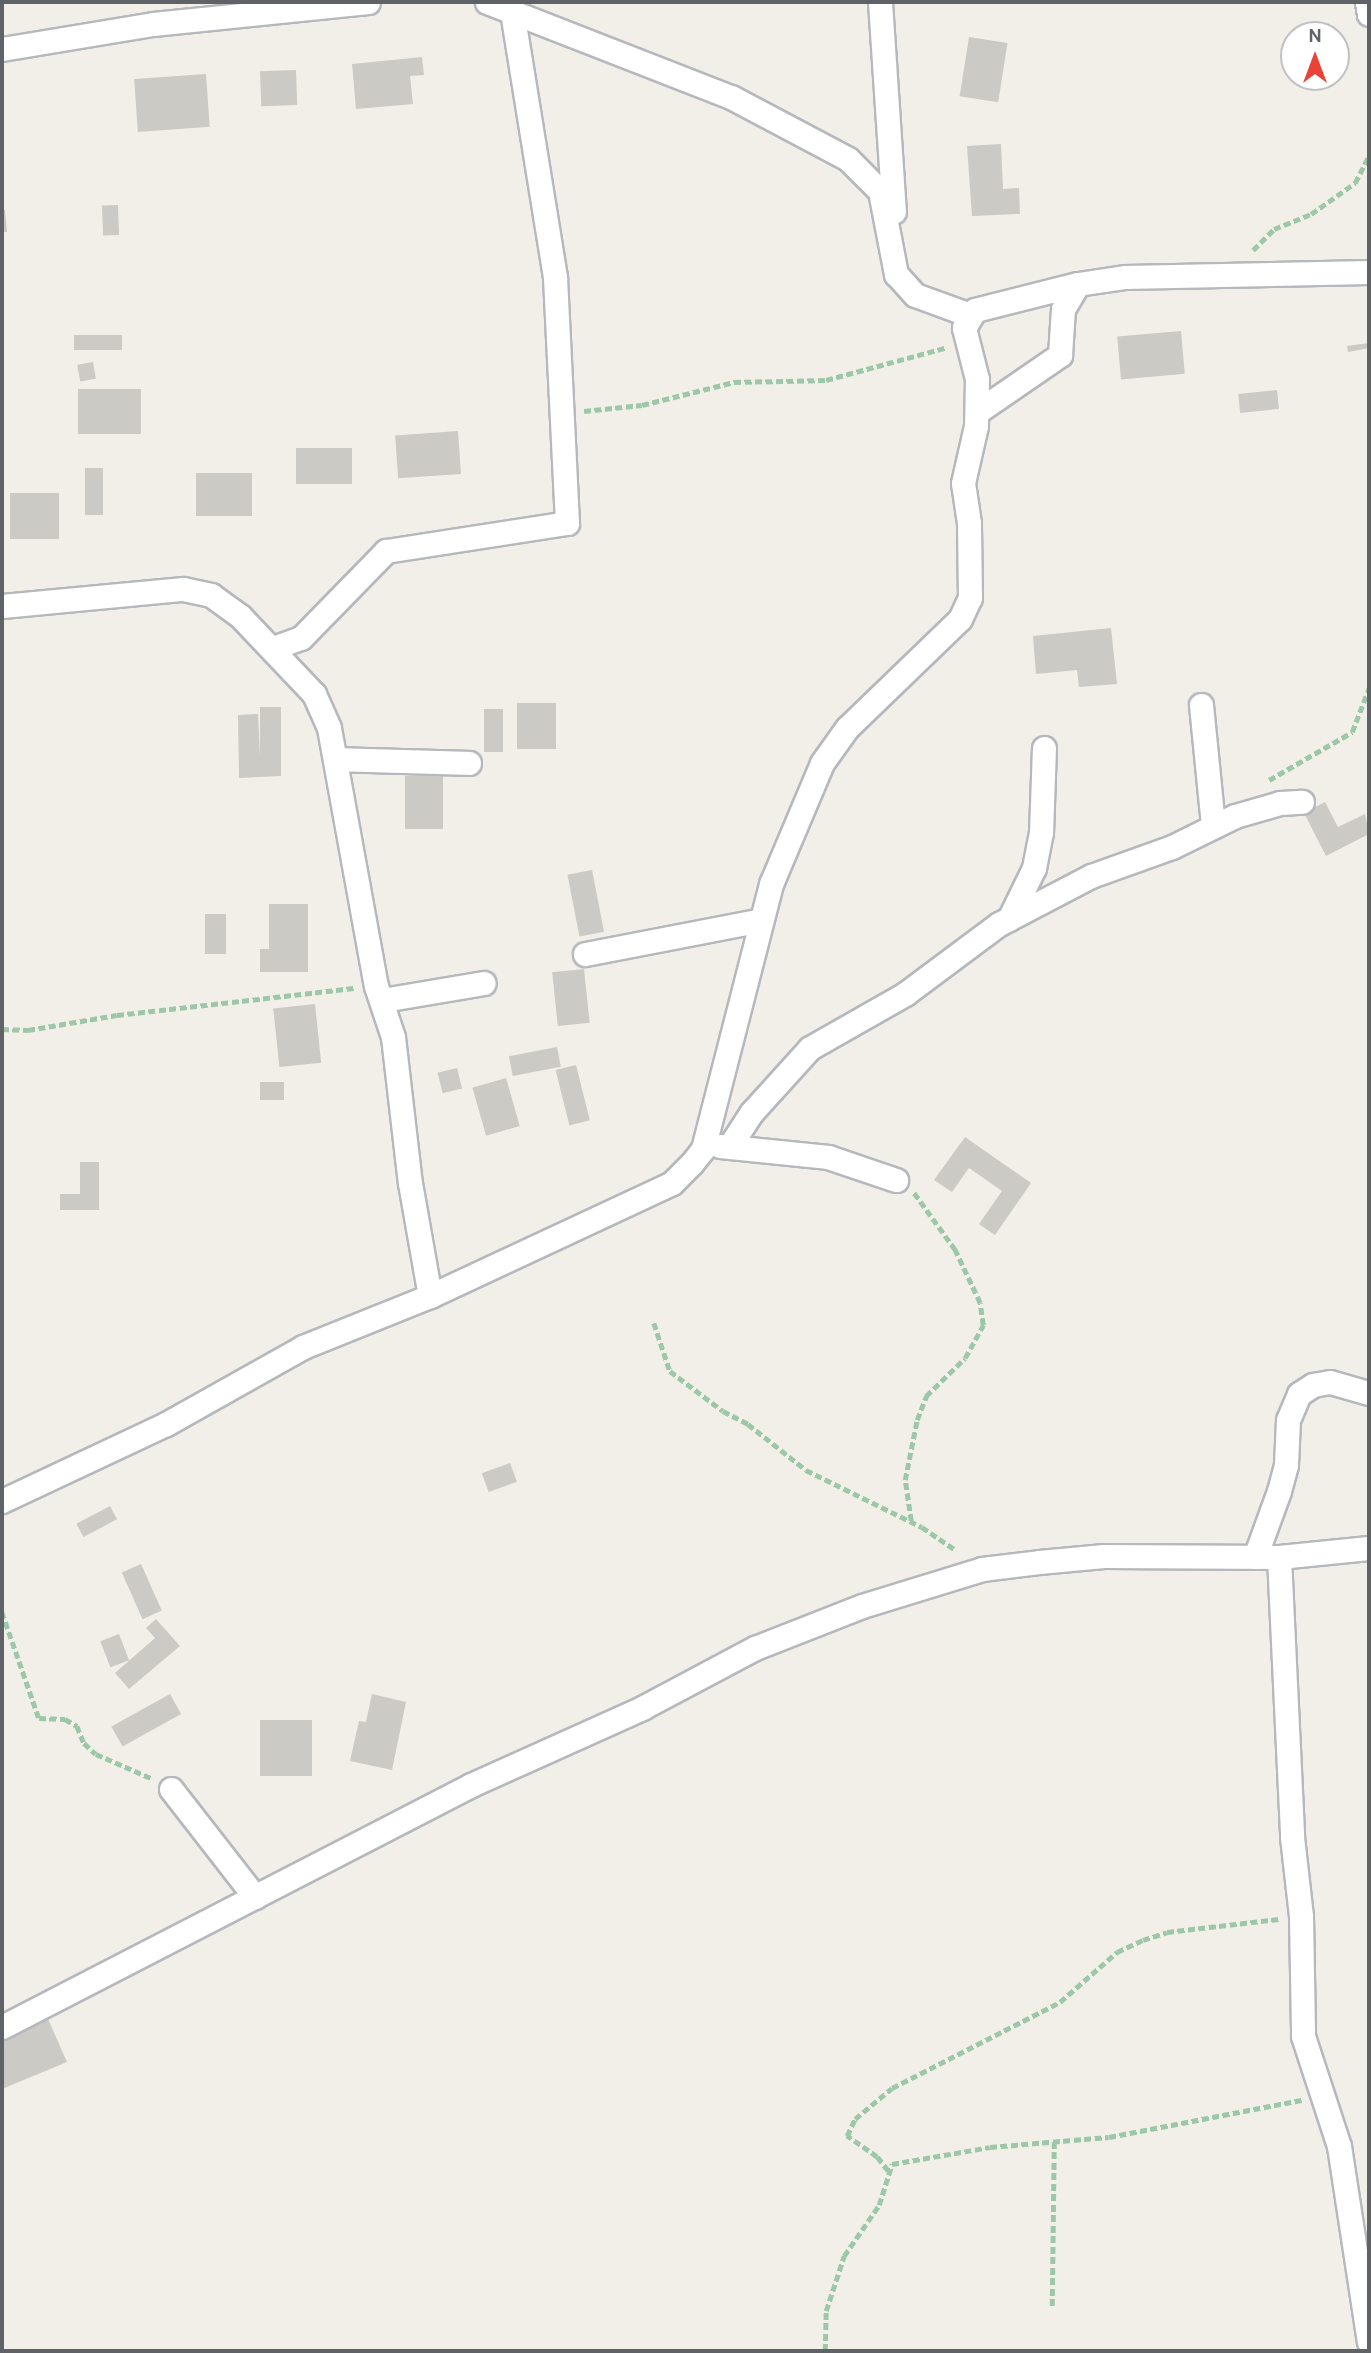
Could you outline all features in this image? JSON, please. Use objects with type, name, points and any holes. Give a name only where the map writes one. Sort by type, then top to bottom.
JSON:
[{"type":"street","points":[[2,49],[153,24],[368,2]]},
{"type":"street","points":[[487,2],[731,97],[848,159],[880,191],[896,274],[915,295],[970,315]]},
{"type":"street","points":[[880,2],[896,274]]},
{"type":"street","points":[[1367,2],[1369,14]]},
{"type":"street","points":[[273,648],[301,638],[386,551],[566,523],[555,277],[512,11]]},
{"type":"street","points":[[2,1501],[166,1424],[303,1347],[430,1296],[672,1183],[703,1149],[771,884],[822,764],[847,728],[960,619],[970,598],[962,483],[977,412],[977,379],[964,328],[970,315],[989,305],[1078,284],[1230,272],[1369,272]]},
{"type":"street","points":[[977,412],[1060,355],[1063,309],[1078,284]]},
{"type":"street","points":[[2,606],[183,589],[211,595],[225,604],[273,648],[314,694],[336,759],[379,993],[393,1037],[410,1183],[430,1296]]},
{"type":"street","points":[[1201,705],[1213,826]]},
{"type":"street","points":[[1009,919],[1034,868],[1041,832],[1044,748]]},
{"type":"street","points":[[336,759],[469,764]]},
{"type":"street","points":[[731,1144],[752,1112],[810,1048],[905,993],[1009,919],[1091,876],[1172,847],[1213,826],[1280,803],[1302,802]]},
{"type":"street","points":[[585,954],[629,942],[761,920]]},
{"type":"street","points":[[379,993],[484,983]]},
{"type":"street","points":[[703,1149],[731,1144],[828,1157],[896,1180]]},
{"type":"street","points":[[1255,1557],[1279,1491],[1286,1465],[1287,1420],[1299,1394],[1313,1385],[1331,1382],[1368,1393]]},
{"type":"street","points":[[2,2027],[471,1785],[642,1707],[755,1648],[862,1606],[982,1569],[1104,1556],[1279,1557],[1369,1548]]},
{"type":"street","points":[[1279,1557],[1292,1837],[1301,1916],[1303,2036],[1339,2146],[1364,2268],[1369,2342]]},
{"type":"street","points":[[171,1789],[255,1897]]},
{"type":"path","points":[[1230,272],[1274,229],[1311,214],[1356,183],[1369,156]]},
{"type":"path","points":[[559,413],[642,404],[734,382],[826,380],[967,342]]},
{"type":"path","points":[[1266,784],[1296,760],[1352,732],[1369,688]]},
{"type":"path","points":[[2,1029],[28,1030],[205,1004],[379,993]]},
{"type":"path","points":[[896,1180],[916,1194],[955,1250],[980,1303],[983,1325],[965,1358],[926,1396],[917,1420],[905,1480],[911,1521]]},
{"type":"path","points":[[654,1323],[670,1371],[723,1411],[748,1424],[806,1470],[911,1521],[982,1569]]},
{"type":"path","points":[[2,1612],[39,1718],[65,1719],[77,1726],[96,1754],[171,1789]]},
{"type":"path","points":[[888,2171],[877,2157],[847,2136],[855,2119],[891,2088],[1060,2002],[1117,1952],[1143,1940],[1167,1932],[1301,1916]]},
{"type":"path","points":[[825,2351],[826,2311],[844,2256],[879,2205],[892,2164],[930,2155],[1110,2137],[1323,2096]]},
{"type":"path","points":[[1052,2306],[1054,2142]]},
{"type":"building","points":[[969,37],[1008,43],[998,102],[960,96]]},
{"type":"building","points":[[422,57],[424,75],[410,76],[413,104],[356,109],[352,64]]},
{"type":"building","points":[[296,70],[297,105],[261,106],[260,71]]},
{"type":"building","points":[[206,74],[210,127],[138,132],[134,79]]},
{"type":"building","points":[[1001,144],[1003,189],[1019,188],[1020,214],[972,216],[967,146]]},
{"type":"building","points":[[118,205],[119,235],[103,236],[102,206]]},
{"type":"building","points":[[2,210],[5,210],[7,232],[2,232]]},
{"type":"building","points":[[1181,331],[1185,374],[1121,379],[1117,337]]},
{"type":"building","points":[[74,335],[122,335],[122,350],[74,350]]},
{"type":"building","points":[[1369,343],[1369,348],[1348,352],[1347,346]]},
{"type":"building","points":[[93,362],[96,379],[80,382],[77,365]]},
{"type":"building","points":[[78,389],[141,389],[141,434],[78,434]]},
{"type":"building","points":[[1277,390],[1279,409],[1240,413],[1238,394]]},
{"type":"building","points":[[458,431],[461,474],[398,478],[395,435]]},
{"type":"building","points":[[296,448],[352,448],[352,484],[296,484]]},
{"type":"building","points":[[85,468],[103,468],[103,515],[85,515]]},
{"type":"building","points":[[196,473],[252,473],[252,516],[196,516]]},
{"type":"building","points":[[10,493],[59,493],[59,539],[10,539]]},
{"type":"building","points":[[1111,628],[1117,684],[1079,687],[1077,670],[1036,674],[1033,636]]},
{"type":"building","points":[[517,703],[556,703],[556,749],[517,749]]},
{"type":"building","points":[[260,707],[281,707],[281,776],[239,778],[238,715],[258,714],[260,756]]},
{"type":"building","points":[[484,709],[503,709],[503,752],[484,752]]},
{"type":"building","points":[[405,776],[443,776],[443,829],[405,829]]},
{"type":"building","points":[[1325,802],[1338,827],[1365,814],[1369,834],[1326,856],[1304,813]]},
{"type":"building","points":[[592,870],[604,932],[579,937],[567,875]]},
{"type":"building","points":[[269,904],[308,904],[308,972],[260,972],[260,949],[269,949]]},
{"type":"building","points":[[205,914],[226,914],[226,954],[205,954]]},
{"type":"building","points":[[584,969],[590,1023],[558,1026],[552,972]]},
{"type":"building","points":[[315,1004],[321,1063],[279,1067],[273,1008]]},
{"type":"building","points":[[557,1047],[561,1067],[513,1076],[509,1056]]},
{"type":"building","points":[[576,1065],[590,1120],[569,1125],[556,1070]]},
{"type":"building","points":[[457,1068],[462,1088],[443,1093],[438,1073]]},
{"type":"building","points":[[506,1078],[520,1126],[486,1136],[472,1088]]},
{"type":"building","points":[[260,1082],[284,1082],[284,1100],[260,1100]]},
{"type":"building","points":[[965,1137],[1031,1183],[995,1235],[979,1224],[1002,1191],[969,1168],[952,1192],[934,1180]]},
{"type":"building","points":[[80,1162],[99,1162],[99,1210],[60,1210],[60,1194],[80,1194]]},
{"type":"building","points":[[510,1463],[517,1482],[489,1492],[482,1473]]},
{"type":"building","points":[[110,1506],[117,1519],[83,1537],[76,1524]]},
{"type":"building","points":[[141,1564],[162,1611],[143,1619],[122,1573]]},
{"type":"building","points":[[156,1619],[180,1646],[129,1689],[115,1673],[155,1638],[146,1628]]},
{"type":"building","points":[[119,1634],[129,1660],[110,1667],[100,1641]]},
{"type":"building","points":[[170,1694],[181,1714],[123,1747],[111,1726]]},
{"type":"building","points":[[372,1694],[406,1702],[392,1770],[350,1761],[359,1721],[366,1722]]},
{"type":"building","points":[[260,1720],[312,1720],[312,1776],[260,1776]]},
{"type":"building","points":[[48,2019],[67,2062],[2,2089],[2,2039]]}]
